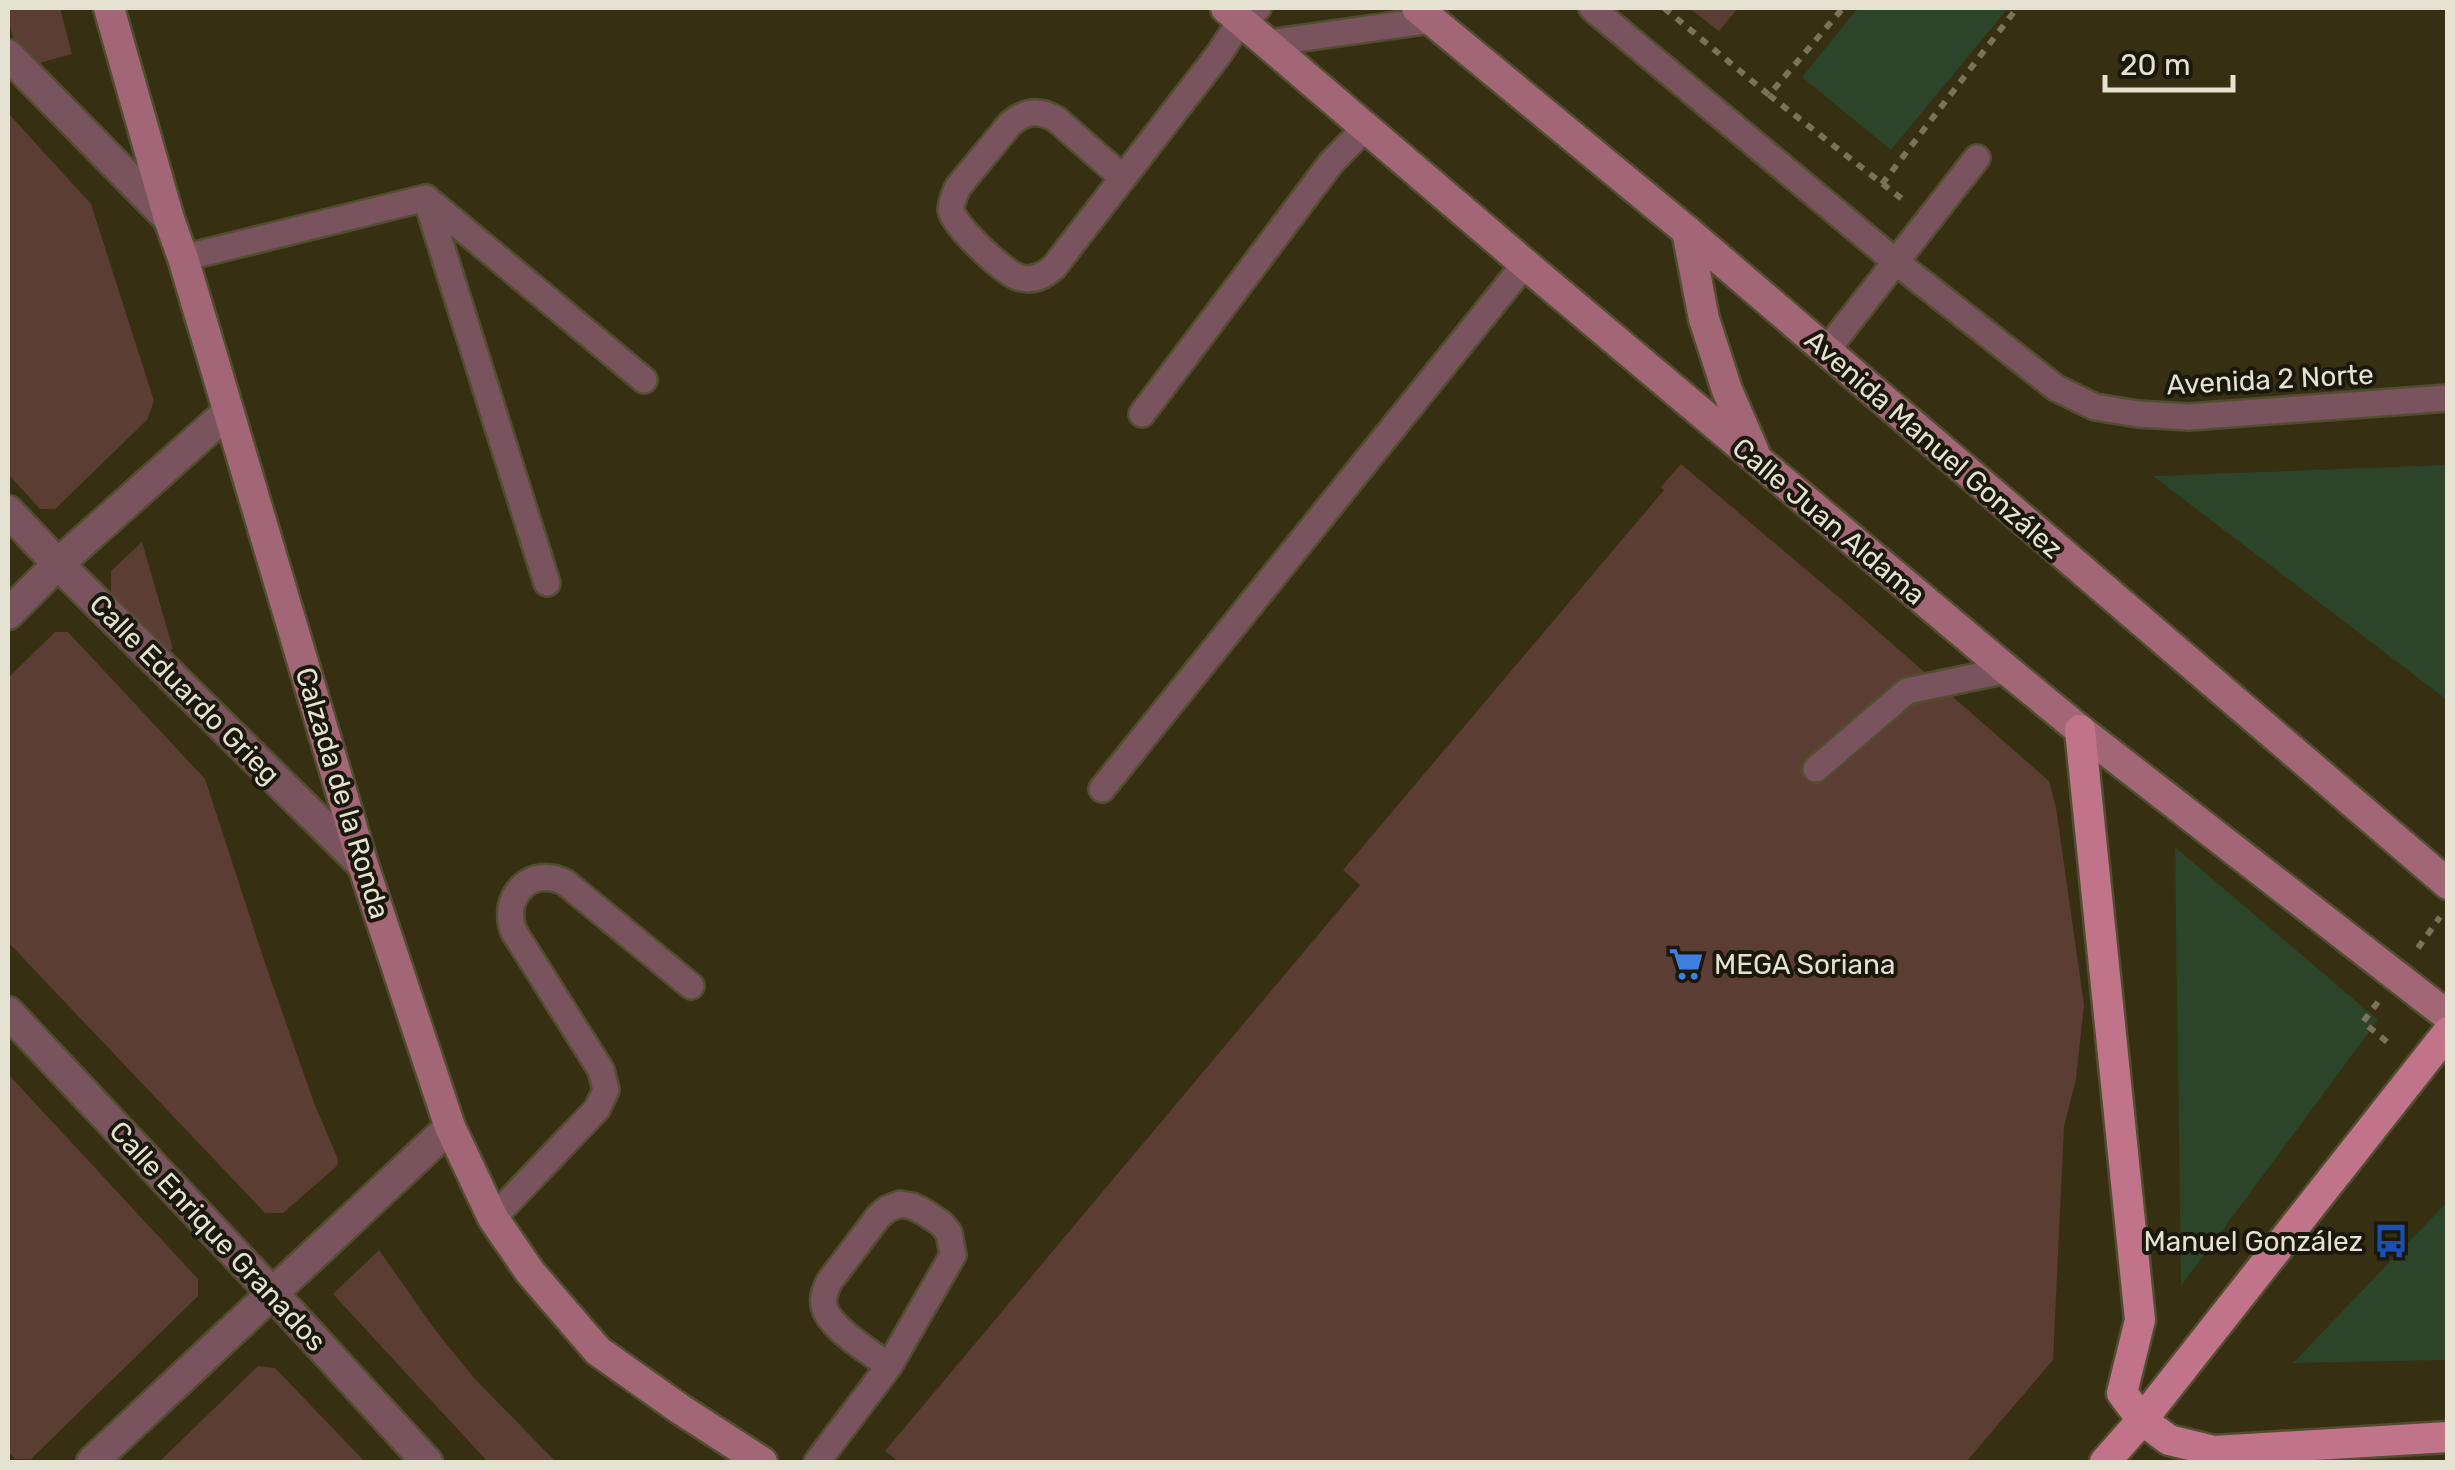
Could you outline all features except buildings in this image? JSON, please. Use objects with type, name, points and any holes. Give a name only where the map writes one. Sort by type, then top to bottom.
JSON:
[{"type":"main road","points":[[2080,730],[2140,1320],[2122,1393],[2142,1420],[2169,1440],[2214,1451],[2448,1437]]},
{"type":"main road","points":[[2105,1462],[2448,1032]]},
{"type":"street","name":"Calzada de la Ronda","points":[[108,8],[363,864],[450,1127],[493,1218],[530,1272],[598,1350],[680,1410],[762,1462]]},
{"type":"street","name":"Calle Juan Aldama","points":[[1242,12],[1268,43],[2007,670],[2448,1016]]},
{"type":"street","name":"Avenida Manuel González","points":[[1425,14],[1687,231],[2448,884]]},
{"type":"street","points":[[8,55],[169,220]]},
{"type":"street","points":[[1687,231],[1710,337],[1727,390],[1759,462]]},
{"type":"street","points":[[8,614],[58,564],[228,412]]},
{"type":"street","name":"Calle Eduardo Grieg","points":[[8,511],[363,864]]},
{"type":"street","name":"Calle Enrique Granados","points":[[8,1012],[428,1462]]},
{"type":"street","points":[[92,1462],[450,1127]]},
{"type":"lane","name":"Avenida 2 Norte","points":[[1592,8],[1896,262],[2056,388],[2096,407],[2189,418],[2448,398]]},
{"type":"lane","points":[[1123,178],[1056,119],[1032,112],[1010,124],[958,187],[951,210],[962,230],[1008,271],[1019,278],[1044,275],[1054,267],[1123,178],[1219,54],[1242,12]]},
{"type":"lane","points":[[1268,43],[1425,14]]},
{"type":"lane","points":[[1142,414],[1331,163],[1366,127]]},
{"type":"lane","points":[[1826,350],[1976,158]]},
{"type":"lane","points":[[183,258],[426,198]]},
{"type":"lane","points":[[426,198],[644,380]]},
{"type":"lane","points":[[426,198],[547,583]]},
{"type":"lane","points":[[1102,789],[1525,264]]},
{"type":"lane","points":[[1816,770],[1907,691],[2007,670]]},
{"type":"lane","points":[[493,1218],[598,1109],[606,1090],[602,1070],[514,932],[510,908],[520,889],[530,880],[555,877],[690,986]]},
{"type":"lane","points":[[817,1462],[889,1366],[953,1255],[949,1232],[942,1224],[912,1206],[900,1204],[887,1208],[878,1217],[829,1282],[823,1304],[836,1325],[889,1366]]},
{"type":"path","points":[[1664,8],[1929,218]]},
{"type":"path","points":[[1770,95],[1842,8]]},
{"type":"path","points":[[1882,184],[2018,8]]},
{"type":"green space","points":[[1858,8],[2008,8],[1891,150],[1802,77]]},
{"type":"green space","points":[[2447,465],[2447,700],[2153,476]]},
{"type":"green space","points":[[2175,847],[2378,1020],[2181,1286]]},
{"type":"green space","points":[[2447,1202],[2447,1360],[2293,1363]]},
{"type":"place","name":"MEGA Soriana","points":[[1686,964]]},
{"type":"place","name":"Manuel González","points":[[2391,1241]]}]
